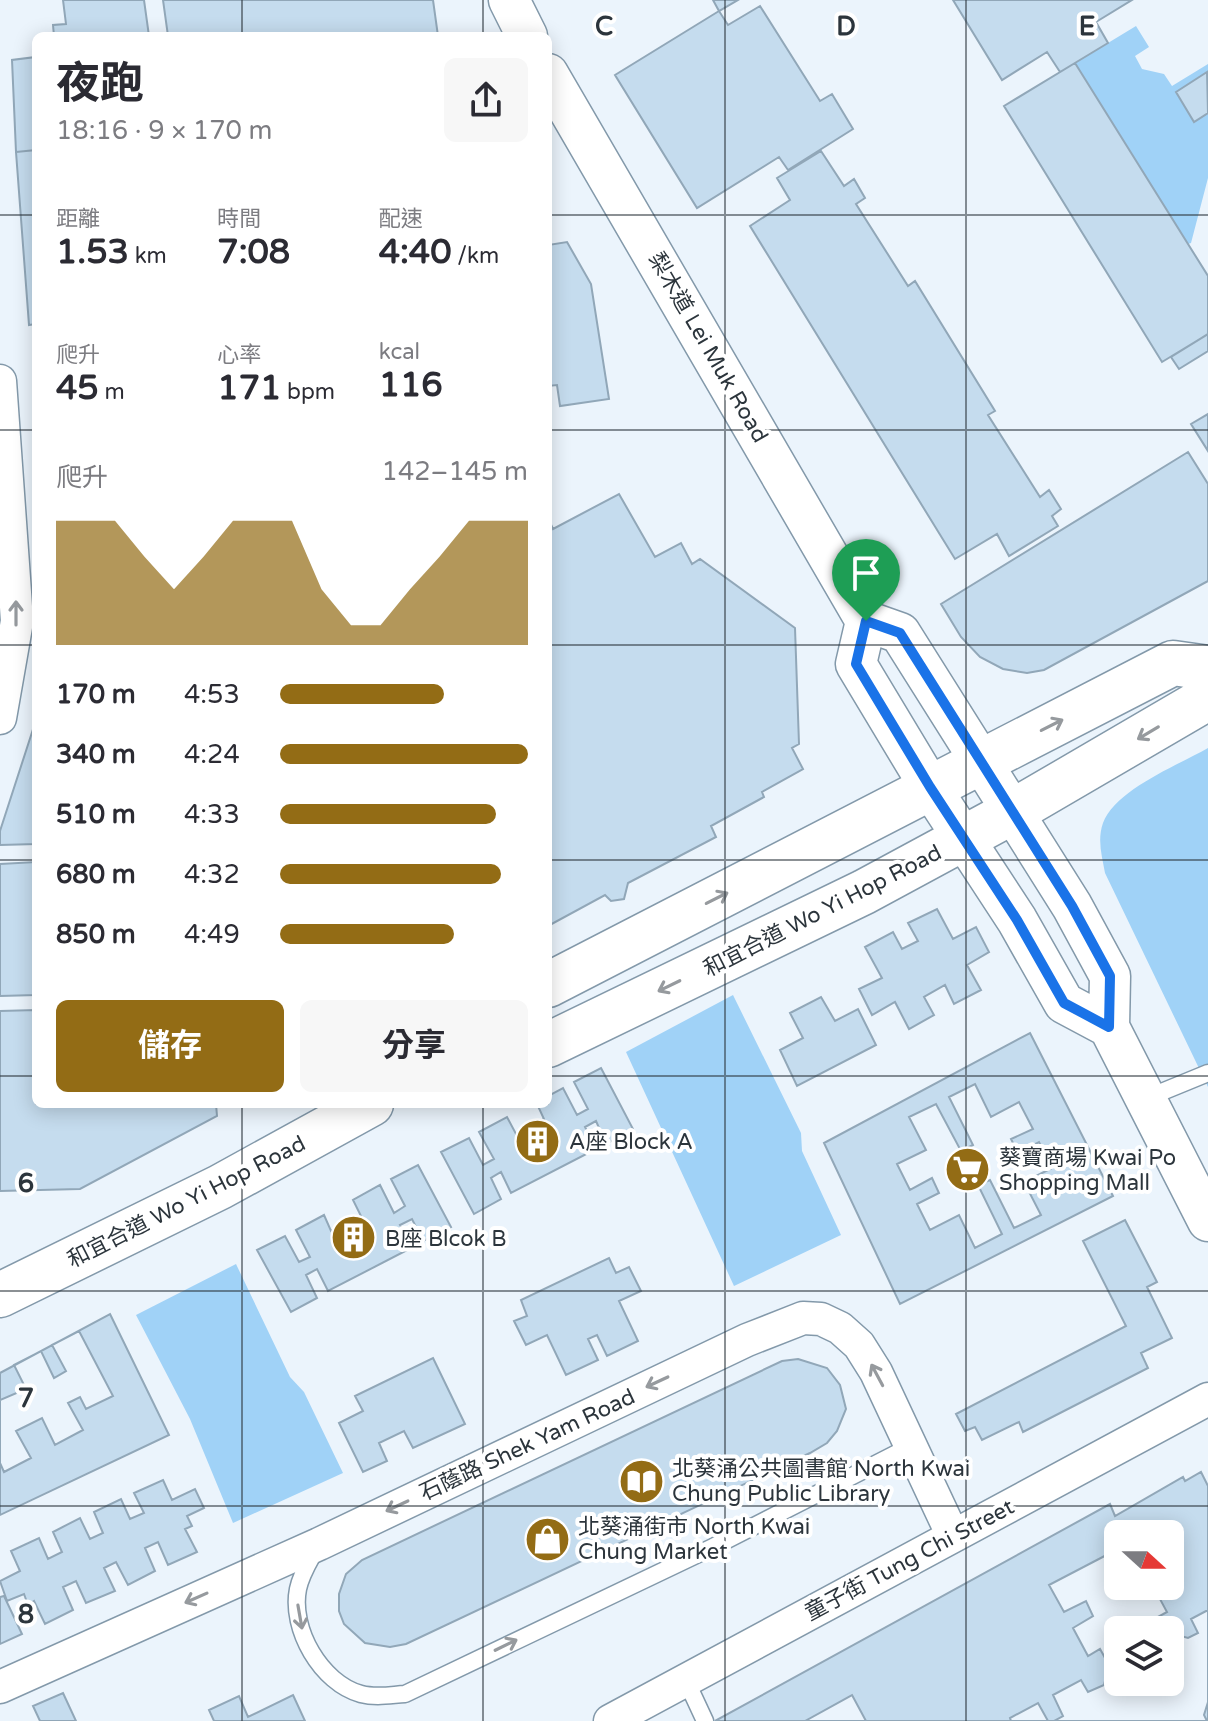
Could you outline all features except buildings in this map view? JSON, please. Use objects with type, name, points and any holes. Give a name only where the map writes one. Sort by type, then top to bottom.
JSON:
[{"type":"main road","points":[[552,983],[1173,663],[1208,668]]},
{"type":"main road","name":"和宜合道 Wo Yi Hop Road","points":[[552,1043],[864,892],[1014,811],[1199,703],[1208,686]]},
{"type":"main road","name":"和宜合道 Wo Yi Hop Road","points":[[0,1295],[220,1187],[364,1108]]},
{"type":"street","points":[[509,0],[525,32]]},
{"type":"street","name":"梨木道 Lei Muk Road","points":[[552,81],[866,621]]},
{"type":"street","points":[[0,381],[17,621],[0,718]]},
{"type":"street","points":[[1109,1027],[1064,1003],[856,664],[866,621],[900,633],[1072,906],[1110,976],[1109,1027],[1143,1099],[1208,1221]]},
{"type":"street","name":"石蔭路 Shek Yam Road","points":[[0,1687],[319,1544],[747,1340],[803,1318],[821,1319],[840,1328],[859,1345],[876,1372],[952,1534]]},
{"type":"street","name":"童子街 Tung Chi Street","points":[[610,1721],[952,1534],[1208,1399]]},
{"type":"lane","points":[[1143,1099],[1208,1073]]},
{"type":"lane","points":[[319,1544],[303,1572],[298,1592],[298,1616],[313,1654],[341,1684],[360,1693],[380,1697],[405,1694],[713,1547],[911,1446]]},
{"type":"lane","points":[[685,1678],[705,1721]]},
{"type":"shaded area","points":[[1136,26],[1149,47],[1135,56],[1142,69],[1164,74],[1172,86],[1208,64],[1208,178],[1191,243],[1188,244],[1075,63]]},
{"type":"shaded area","points":[[1208,748],[1208,1087],[1105,873],[1100,842],[1103,823],[1120,800],[1149,780]]},
{"type":"shaded area","points":[[733,995],[801,1133],[802,1151],[841,1235],[734,1286],[626,1052]]},
{"type":"shaded area","points":[[236,1264],[290,1377],[304,1392],[343,1473],[233,1523],[190,1419],[136,1315]]},
{"type":"place","name":"A座 Block A","points":[[538,1141]]},
{"type":"place","name":"葵寶商場 Kwai Po Shopping Mall","points":[[968,1170]]},
{"type":"place","name":"B座 Blcok B","points":[[354,1238]]},
{"type":"place","name":"北葵涌公共圖書館 North Kwai Chung Public Library","points":[[641,1481]]},
{"type":"place","name":"北葵涌街市 North Kwai Chung Market","points":[[547,1539]]},
{"type":"route","points":[[866,621],[900,633],[1072,906],[1110,976],[1109,1027],[1064,1003],[1017,920],[881,707],[856,664],[866,621]]}]
